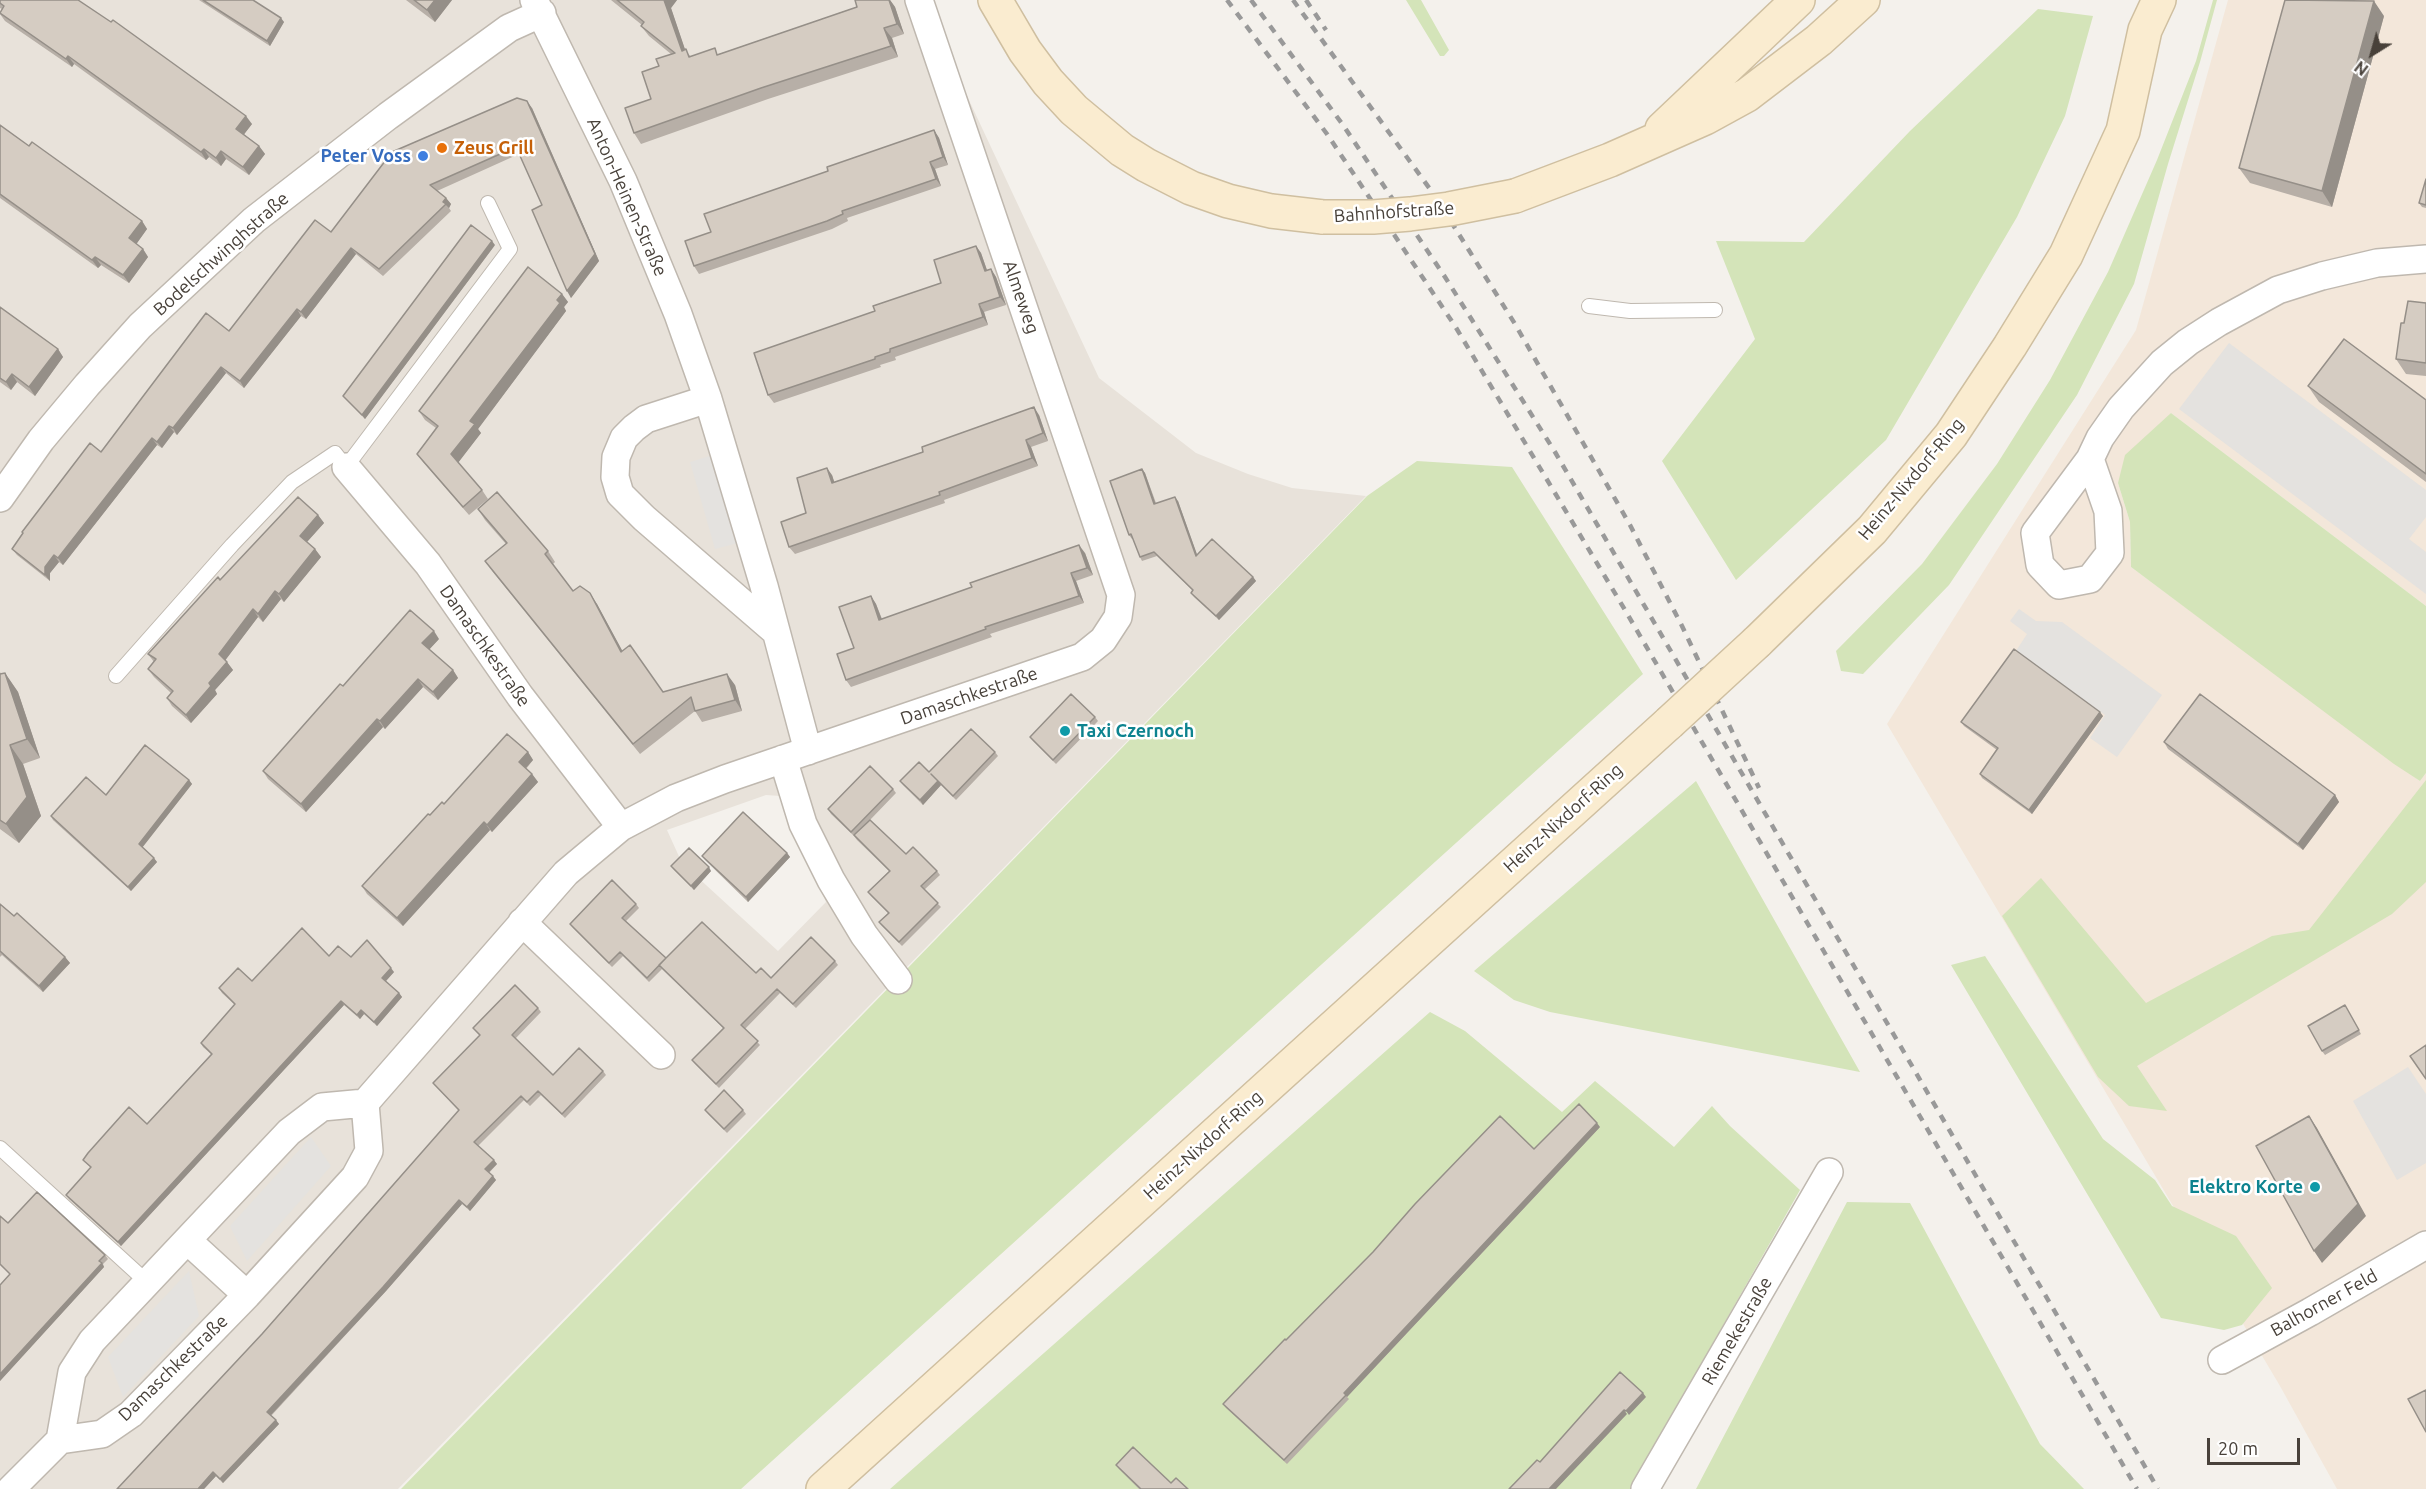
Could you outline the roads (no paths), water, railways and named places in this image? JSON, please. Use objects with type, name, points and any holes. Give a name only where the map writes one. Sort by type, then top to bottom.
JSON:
[{"type":"main road","name":"Bahnhofstraße","points":[[995,0],[1025,51],[1048,82],[1074,110],[1122,150],[1191,188],[1228,201],[1271,211],[1323,217],[1372,217],[1449,209],[1515,196],[1590,168],[1705,118],[1747,95],[1819,40],[1863,0]]},
{"type":"main road","name":"Bahnhofstraße","points":[[1650,140],[1798,0]]},
{"type":"main road","name":"Heinz-Nixdorf-Ring","points":[[823,1489],[1669,723],[1872,530],[1951,435],[2010,346],[2066,255],[2123,130],[2143,15],[2158,0]]},
{"type":"street","name":"Almeweg","points":[[919,0],[1121,595]]},
{"type":"street","name":"Anton-Heinen-Straße","points":[[538,7],[623,181],[678,314],[708,399],[776,632],[795,755]]},
{"type":"street","name":"Bodelschwinghstraße","points":[[0,498],[41,440],[140,326],[254,220],[388,116],[538,7]]},
{"type":"street","points":[[2090,459],[2100,438],[2121,408],[2162,363],[2188,342],[2219,322],[2278,290],[2322,276],[2377,263],[2426,259]]},
{"type":"street","points":[[708,399],[646,419],[634,428],[624,438],[616,457],[615,477],[620,494],[644,518],[776,632]]},
{"type":"street","name":"Damaschkestraße","points":[[346,467],[428,564],[520,696],[621,828]]},
{"type":"street","name":"Damaschkestraße","points":[[60,1440],[102,1434],[131,1414],[247,1295],[355,1177],[369,1151],[364,1103],[567,873],[621,828],[676,798],[1082,657],[1103,640],[1118,617],[1121,595]]},
{"type":"street","points":[[795,755],[803,824],[842,902],[875,952],[898,980]]},
{"type":"street","points":[[522,922],[661,1055]]},
{"type":"street","points":[[11,1489],[60,1440],[72,1372],[92,1341],[289,1132],[322,1107],[364,1103]]},
{"type":"street","name":"Riemekestraße","points":[[1645,1489],[1829,1173]]},
{"type":"street","points":[[188,1241],[247,1295]]},
{"type":"street","name":"Balhorner Feld","points":[[2222,1360],[2426,1245]]},
{"type":"lane","points":[[116,676],[232,545],[292,482],[335,453],[346,467],[510,249],[488,203]]},
{"type":"lane","points":[[1589,306],[1630,311],[1715,310]]},
{"type":"lane","points":[[0,1148],[148,1282]]},
{"type":"railway","points":[[1227,0],[1327,134],[1455,326],[1625,610],[2137,1489]]},
{"type":"railway","points":[[1251,0],[1343,125],[1445,277],[1555,452],[2158,1489]]},
{"type":"railway","points":[[1293,0],[1435,196],[1515,324],[1630,525],[1682,626],[1759,788]]},
{"type":"railway","points":[[1306,0],[1326,30]]},
{"type":"place","name":"Zeus Grill","points":[[442,148]]},
{"type":"place","name":"Peter Voss","points":[[423,156]]},
{"type":"place","name":"Taxi Czernoch","points":[[1065,731]]},
{"type":"place","name":"Elektro Korte","points":[[2315,1187]]}]
